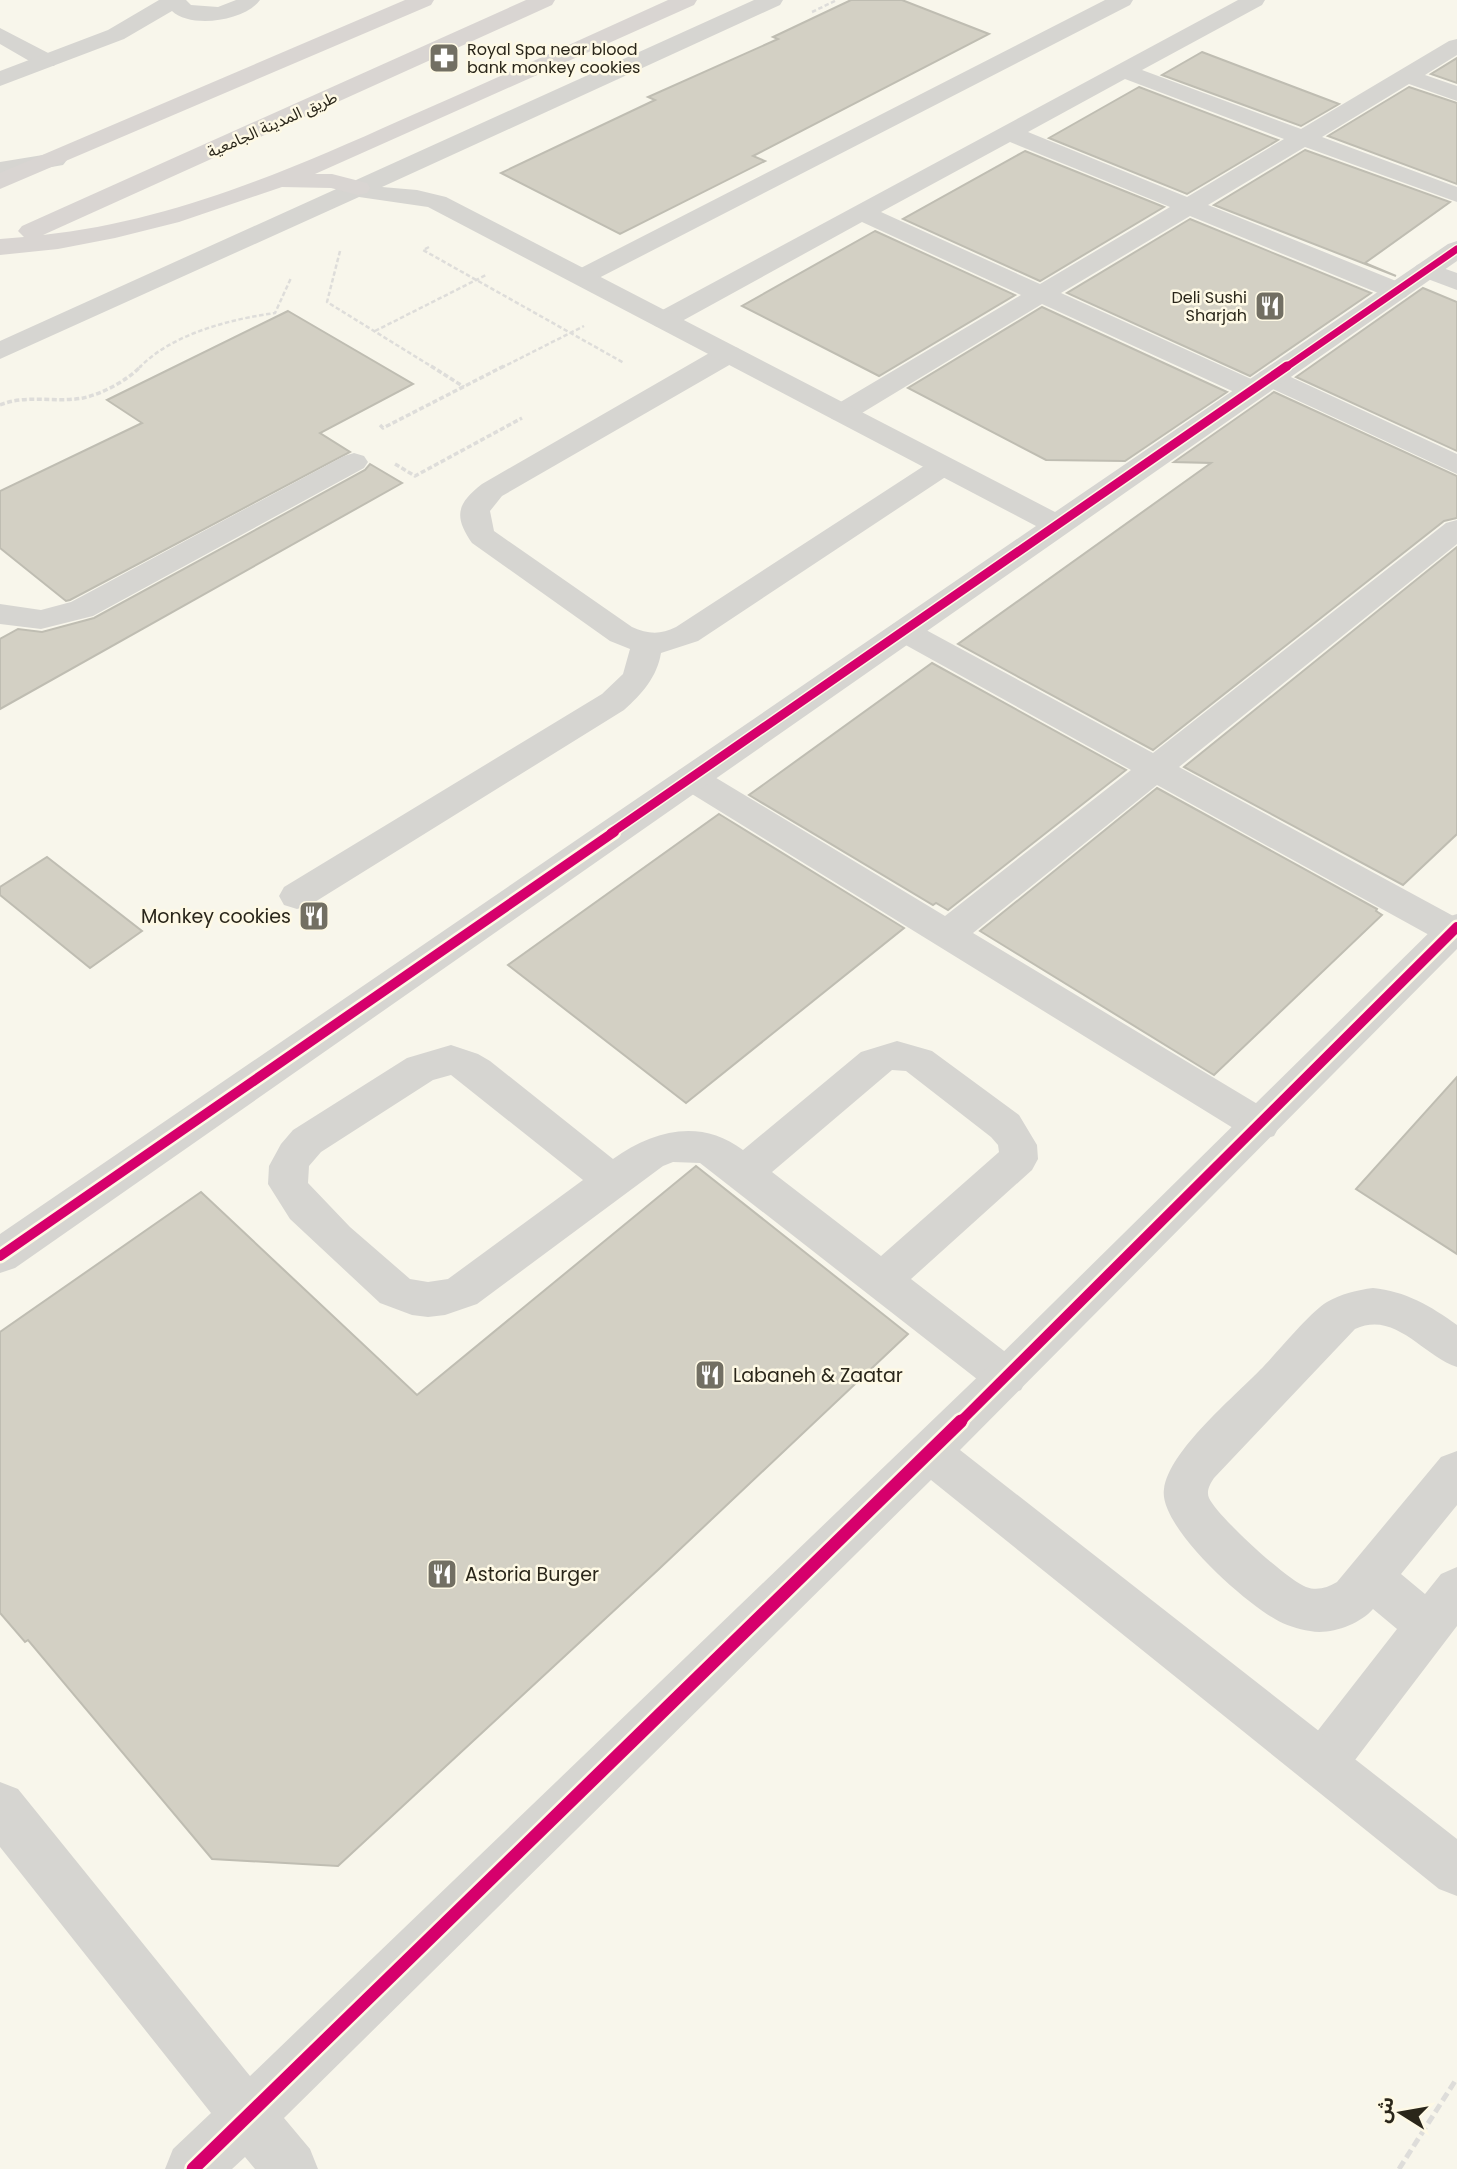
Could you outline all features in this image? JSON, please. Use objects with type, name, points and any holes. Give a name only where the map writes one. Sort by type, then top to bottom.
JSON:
[{"type":"main road","points":[[0,182],[423,0]]},
{"type":"main road","name":"طريق المدينة الجامعية","points":[[0,246],[544,0]]},
{"type":"main road","points":[[0,246],[86,236],[164,219],[243,195],[366,145],[685,0]]},
{"type":"main road","points":[[111,196],[310,181],[332,181],[358,188]]},
{"type":"street","points":[[0,79],[148,20],[173,0],[183,10],[201,14],[233,10],[249,0]]},
{"type":"street","points":[[0,351],[772,0]]},
{"type":"street","points":[[582,278],[1122,0]]},
{"type":"street","points":[[664,320],[1254,0]]},
{"type":"street","points":[[0,35],[46,61]]},
{"type":"street","points":[[842,413],[1457,46]]},
{"type":"street","points":[[1123,71],[1457,195]]},
{"type":"street","points":[[1407,76],[1457,94]]},
{"type":"street","points":[[1010,133],[1397,290]]},
{"type":"street","points":[[429,156],[424,174],[429,192],[437,202]]},
{"type":"street","points":[[0,169],[55,160]]},
{"type":"street","points":[[358,188],[379,195],[421,196],[437,202],[1057,525]]},
{"type":"street","points":[[862,213],[1040,293],[1457,465]]},
{"type":"street","points":[[0,1256],[1457,249]]},
{"type":"street","points":[[1426,270],[1457,282]]},
{"type":"street","points":[[728,354],[492,490],[474,508],[472,517],[483,537],[621,634],[646,643],[668,642],[687,634],[943,466]]},
{"type":"street","points":[[0,614],[14,619],[48,620],[82,610],[354,462]]},
{"type":"street","points":[[947,934],[1457,529]]},
{"type":"street","points":[[193,2169],[1452,939],[904,631]]},
{"type":"street","points":[[297,896],[613,702],[636,681],[643,669],[646,643]]},
{"type":"street","points":[[691,778],[1260,1125]]},
{"type":"street","points":[[744,1173],[874,1062],[885,1056],[909,1056],[919,1061],[1005,1126],[1019,1147],[1018,1159],[883,1280]]},
{"type":"street","points":[[612,1181],[476,1071],[451,1060],[421,1068],[307,1142],[297,1151],[287,1175],[294,1198],[389,1286],[409,1298],[445,1299],[462,1292],[650,1153],[666,1146],[701,1146],[717,1152],[1006,1377]]},
{"type":"street","points":[[1457,1349],[1409,1315],[1392,1308],[1372,1304],[1354,1307],[1340,1316],[1198,1464],[1188,1479],[1186,1497],[1192,1515],[1206,1532],[1294,1605],[1315,1611],[1337,1608],[1353,1597],[1457,1471]]},
{"type":"street","points":[[929,1452],[1457,1871]]},
{"type":"street","points":[[1369,1577],[1429,1626]]},
{"type":"street","points":[[1322,1764],[1457,1589]]},
{"type":"street","points":[[0,1807],[290,2169]]},
{"type":"path","points":[[435,245],[423,250],[624,363],[611,369]]},
{"type":"path","points":[[340,251],[327,302],[464,387]]},
{"type":"path","points":[[374,332],[488,274]]},
{"type":"path","points":[[0,405],[12,400],[84,398],[131,377],[146,361],[188,336],[239,318],[275,313],[292,278]]},
{"type":"path","points":[[378,424],[383,428],[571,333]]},
{"type":"path","points":[[395,463],[415,476],[525,416]]},
{"type":"path","points":[[1399,2169],[1457,2078]]},
{"type":"building","points":[[851,0],[902,0],[989,34],[753,156],[765,161],[620,234],[501,173],[655,100],[648,97],[778,39],[773,37]]},
{"type":"building","points":[[1202,52],[1339,104],[1301,126],[1162,75]]},
{"type":"building","points":[[1457,58],[1457,83],[1431,74]]},
{"type":"building","points":[[1139,87],[1278,140],[1187,194],[1049,138]]},
{"type":"building","points":[[1409,87],[1457,103],[1457,184],[1328,136]]},
{"type":"building","points":[[1305,150],[1450,202],[1365,263],[1396,276],[1214,205]]},
{"type":"building","points":[[1025,151],[1164,207],[1040,281],[903,219]]},
{"type":"building","points":[[1190,219],[1371,293],[1250,376],[1067,293]]},
{"type":"building","points":[[875,231],[1015,295],[879,376],[742,306]]},
{"type":"building","points":[[1423,288],[1457,302],[1457,451],[1296,377]]},
{"type":"building","points":[[1042,307],[1227,392],[1125,461],[1046,460],[908,388]]},
{"type":"building","points":[[288,311],[413,384],[320,433],[350,452],[70,600],[66,601],[0,548],[0,491],[142,423],[107,400]]},
{"type":"building","points":[[1274,392],[1457,476],[1457,518],[1444,521],[1153,750],[958,644],[1211,463],[1174,462]]},
{"type":"building","points":[[370,464],[402,483],[0,709],[0,639],[18,629],[42,632],[94,618],[365,470]]},
{"type":"building","points":[[1457,547],[1457,834],[1403,885],[1184,767]]},
{"type":"building","points":[[932,663],[1126,770],[948,910],[936,903],[933,905],[749,795]]},
{"type":"building","points":[[1157,788],[1377,909],[1382,915],[1214,1075],[980,931]]},
{"type":"building","points":[[719,814],[904,928],[686,1103],[508,965]]},
{"type":"building","points":[[47,857],[142,931],[90,968],[0,895],[0,887]]},
{"type":"building","points":[[1457,1077],[1457,1254],[1356,1189]]},
{"type":"building","points":[[696,1166],[908,1334],[338,1866],[212,1859],[28,1640],[25,1642],[0,1613],[0,1332],[201,1192],[417,1395]]},
{"type":"cycle path","points":[[0,1256],[1457,249]]},
{"type":"cycle path","points":[[193,2169],[1006,1377],[1457,927]]},
{"type":"place","name":"Royal Spa near blood bank monkey cookies","points":[[444,58]]},
{"type":"place","name":"Deli Sushi Sharjah","points":[[1270,306]]},
{"type":"place","name":"Monkey cookies","points":[[314,916]]},
{"type":"place","name":"Labaneh & Zaatar","points":[[710,1375]]},
{"type":"place","name":"Astoria Burger","points":[[442,1574]]}]
